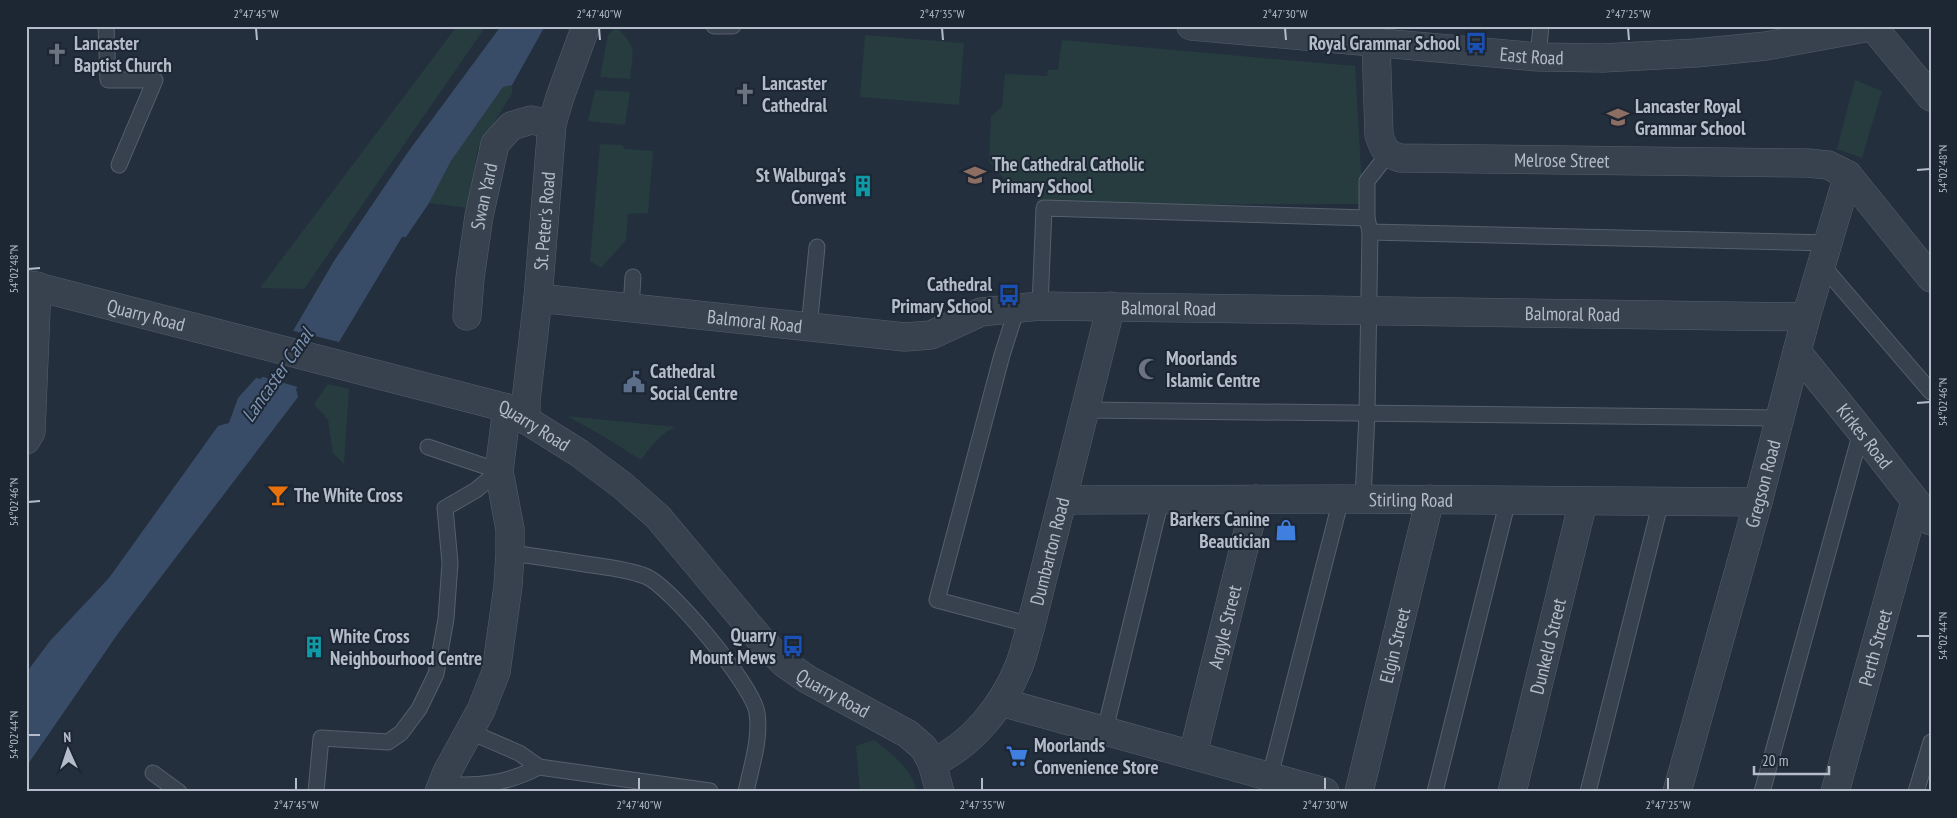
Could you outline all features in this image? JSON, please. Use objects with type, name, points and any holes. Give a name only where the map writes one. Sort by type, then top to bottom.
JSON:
[{"type":"street","name":"St. Peter's Road","points":[[440,788],[468,731],[481,710],[496,672],[508,586],[510,553],[510,529],[499,471],[516,414],[526,400],[538,298],[552,124],[586,26]]},
{"type":"street","name":"East Road","points":[[1191,26],[1375,34],[1538,57],[1602,58],[1696,53],[1800,34],[1873,26]]},
{"type":"street","points":[[1873,26],[1931,97]]},
{"type":"street","points":[[1375,34],[1379,135],[1382,146],[1388,154]]},
{"type":"street","name":"Swan Yard","points":[[467,316],[470,278],[479,216],[495,144],[511,126],[531,120],[552,124]]},
{"type":"street","name":"Melrose Street","points":[[1388,154],[1400,158],[1807,162],[1828,165],[1848,175]]},
{"type":"street","points":[[1848,175],[1931,278]]},
{"type":"street","name":"Gregson Road","points":[[1677,792],[1758,502],[1796,352],[1848,175]]},
{"type":"street","points":[[26,440],[31,432],[31,285]]},
{"type":"street","name":"Quarry Road","points":[[31,285],[324,361],[516,414],[579,453],[623,486],[658,517],[760,639],[784,663],[808,680],[908,734],[924,748],[932,763],[940,792]]},
{"type":"street","name":"Balmoral Road","points":[[538,298],[884,336],[931,335],[981,312],[1029,307],[1112,306],[1806,317]]},
{"type":"street","name":"Dumbarton Road","points":[[932,763],[944,758],[974,736],[1001,702],[1019,666],[1112,306]]},
{"type":"street","name":"Kirkes Road","points":[[1796,352],[1862,432],[1923,512]]},
{"type":"street","name":"Argyle Street","points":[[1193,754],[1256,499]]},
{"type":"street","name":"Stirling Road","points":[[1063,500],[1430,499],[1583,502],[1758,502]]},
{"type":"street","name":"Elgin Street","points":[[1359,792],[1430,499]]},
{"type":"street","name":"Dunkeld Street","points":[[1512,792],[1583,502]]},
{"type":"street","name":"Perth Street","points":[[1835,792],[1923,512]]},
{"type":"street","points":[[1001,702],[1325,792]]},
{"type":"lane","points":[[106,26],[108,80],[155,80],[119,165]]},
{"type":"lane","points":[[714,26],[734,26]]},
{"type":"lane","points":[[1538,57],[1541,26]]},
{"type":"lane","points":[[1270,776],[1352,499],[1368,413],[1368,181],[1388,154]]},
{"type":"lane","points":[[1031,625],[937,600],[1002,355],[1029,307],[1044,208],[1369,225],[1825,254],[1931,392]]},
{"type":"lane","points":[[809,327],[817,247]]},
{"type":"lane","points":[[631,308],[632,277]]},
{"type":"lane","points":[[1086,410],[1780,418]]},
{"type":"lane","points":[[1762,792],[1862,432]]},
{"type":"lane","points":[[428,447],[499,471]]},
{"type":"lane","points":[[316,792],[321,738],[388,742],[401,733],[419,709],[436,674],[446,619],[450,563],[445,508],[476,490],[499,471]]},
{"type":"lane","points":[[1104,730],[1161,500]]},
{"type":"lane","points":[[1435,792],[1508,500]]},
{"type":"lane","points":[[1588,792],[1661,501]]},
{"type":"lane","points":[[510,553],[614,568],[647,577],[671,594],[713,642],[751,696],[757,711],[758,727],[746,792]]},
{"type":"lane","points":[[468,731],[519,753],[539,767],[710,791]]},
{"type":"lane","points":[[1916,792],[1931,742]]},
{"type":"lane","points":[[440,788],[493,783],[518,778],[539,767]]},
{"type":"lane","points":[[153,773],[178,792]]},
{"type":"green space","points":[[457,26],[486,26],[304,289],[260,288]]},
{"type":"green space","points":[[616,27],[631,45],[633,55],[630,79],[600,77],[608,35]]},
{"type":"green space","points":[[865,35],[964,43],[959,105],[860,97]]},
{"type":"green space","points":[[1062,40],[1355,66],[1363,204],[1037,205],[1038,185],[1010,185],[989,162],[991,116],[1002,107],[1005,74],[1047,76],[1048,70],[1058,70]]},
{"type":"green space","points":[[1855,80],[1882,91],[1862,158],[1837,149]]},
{"type":"green space","points":[[512,85],[512,93],[477,151],[469,208],[429,203],[451,161],[503,87]]},
{"type":"green space","points":[[595,90],[630,92],[625,125],[588,121]]},
{"type":"green space","points":[[600,144],[622,145],[625,149],[653,151],[648,213],[628,214],[626,240],[601,268],[590,261]]},
{"type":"green space","points":[[328,384],[349,389],[344,464],[333,453],[328,420],[314,404]]},
{"type":"green space","points":[[567,416],[675,427],[660,437],[641,460]]},
{"type":"green space","points":[[874,740],[906,769],[917,792],[860,792],[856,746]]},
{"type":"water","name":"Lancaster Canal","points":[[501,26],[545,26],[512,85],[503,87],[451,161],[429,203],[406,237],[402,237],[339,342],[328,347],[296,389],[298,397],[119,632],[26,767],[26,673],[50,641],[109,578],[218,426],[229,423],[238,398],[256,378],[261,379],[283,348],[334,261],[408,152]]},
{"type":"pier","points":[[290,330],[339,342],[330,349],[301,388],[260,376]]},
{"type":"place","name":"Royal Grammar School","points":[[1476,43]]},
{"type":"place","name":"Lancaster Baptist Church","points":[[57,54]]},
{"type":"place","name":"Lancaster Cathedral","points":[[745,94]]},
{"type":"place","name":"Lancaster Royal Grammar School","points":[[1618,117]]},
{"type":"place","name":"The Cathedral Catholic Primary School","points":[[975,175]]},
{"type":"place","name":"St Walburga's Convent","points":[[863,186]]},
{"type":"place","name":"Cathedral Primary School","points":[[1009,295]]},
{"type":"place","name":"Moorlands Islamic Centre","points":[[1149,369]]},
{"type":"place","name":"Cathedral Social Centre","points":[[634,382]]},
{"type":"place","name":"The White Cross","points":[[278,495]]},
{"type":"place","name":"Barkers Canine Beautician","points":[[1286,530]]},
{"type":"place","name":"Quarry Mount Mews","points":[[793,646]]},
{"type":"place","name":"White Cross Neighbourhood Centre","points":[[314,647]]},
{"type":"place","name":"Moorlands Convenience Store","points":[[1017,756]]}]
